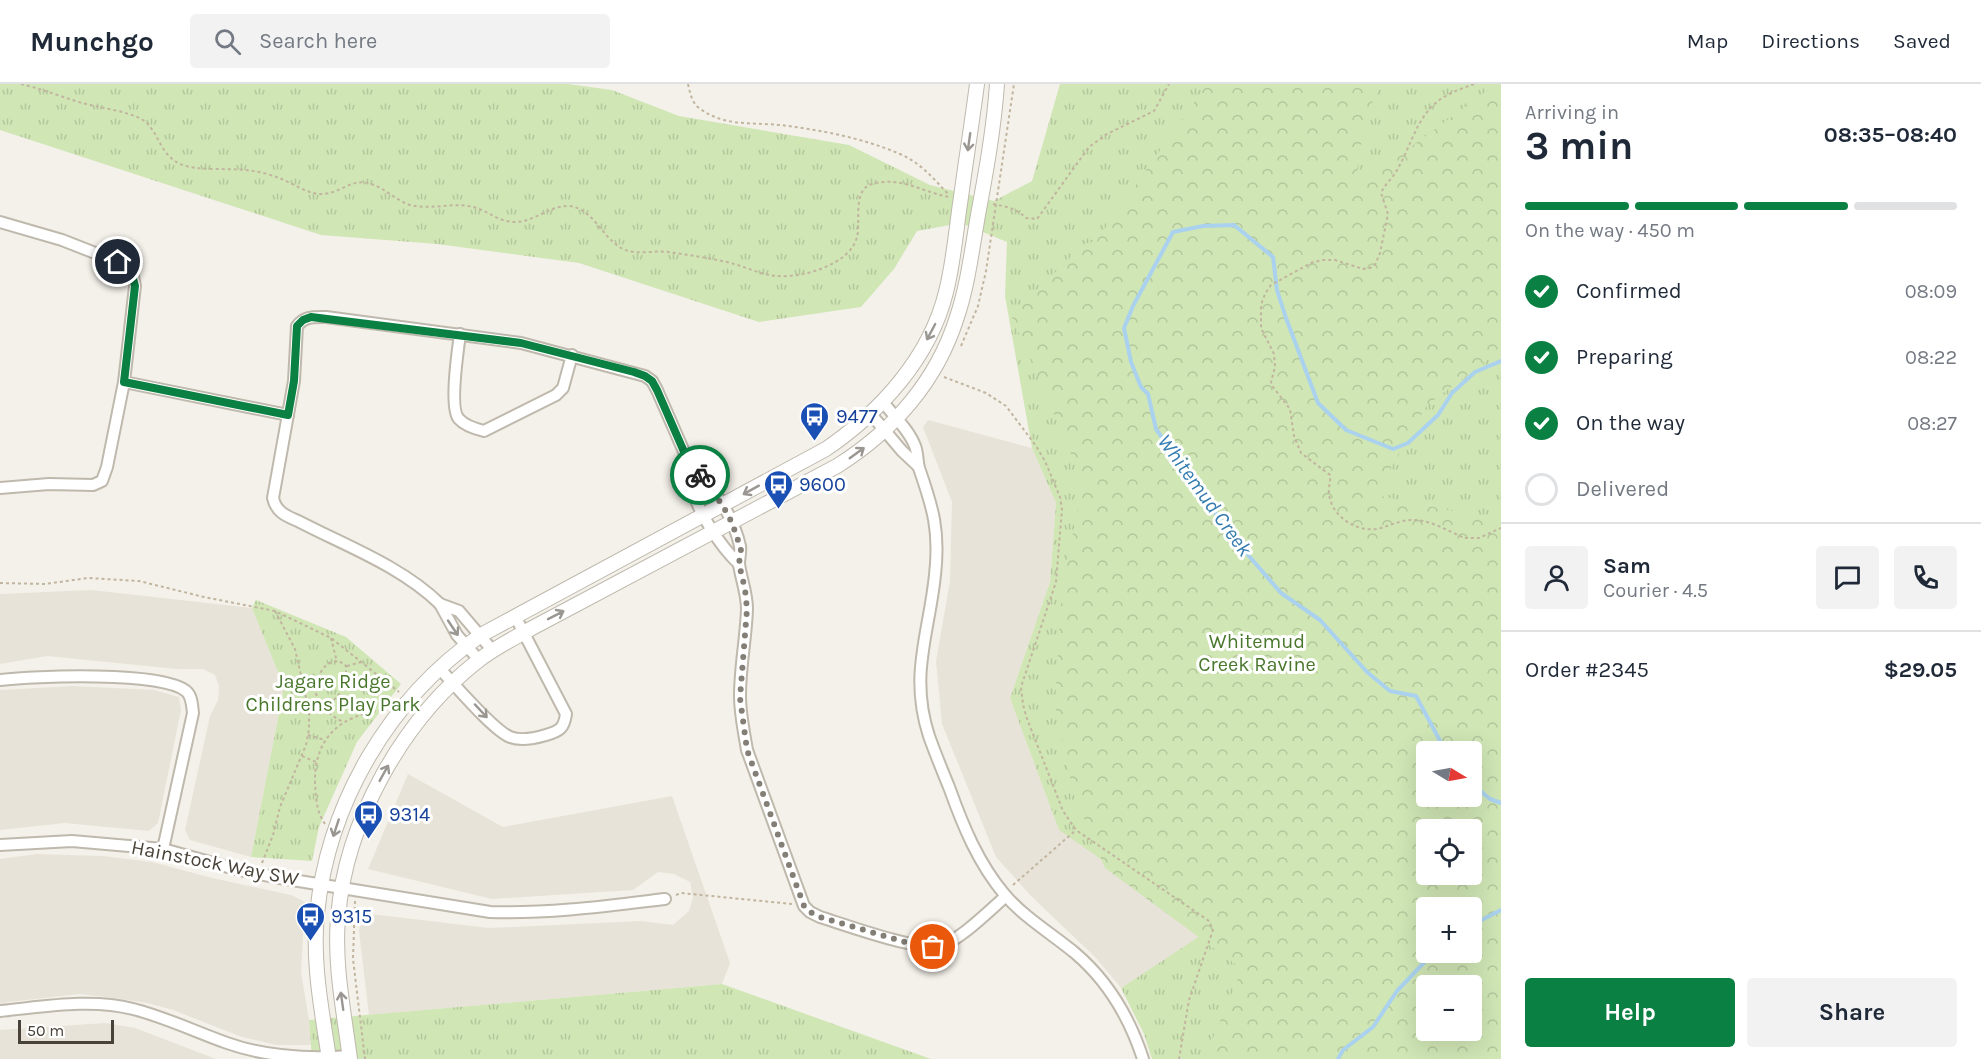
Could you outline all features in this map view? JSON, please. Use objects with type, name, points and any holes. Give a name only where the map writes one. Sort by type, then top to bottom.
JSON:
[{"type":"street","points":[[329,1058],[317,982],[317,913],[331,843],[340,816],[348,795],[376,743],[405,705],[440,669],[481,635],[826,449],[846,435],[882,402],[908,372],[935,323],[946,295],[977,84]]},
{"type":"street","points":[[0,1011],[74,1004],[105,1004],[155,1015],[249,1049],[279,1055],[350,1057],[338,969],[338,917],[349,889],[354,840],[377,785],[391,760],[421,719],[479,660],[523,633],[837,466],[856,454],[897,419],[933,372],[953,327],[965,289],[981,202],[997,84]]},
{"type":"street","points":[[0,222],[62,240],[128,268],[135,286],[124,382],[107,467],[102,481],[93,485],[49,484],[0,488]]},
{"type":"street","points":[[479,660],[465,646],[448,621],[440,604],[425,590],[298,520],[286,516],[275,506],[273,498],[294,381],[297,326],[303,320],[311,317],[326,317],[521,343],[645,376],[652,381],[692,470],[692,484],[704,516],[730,555],[739,564]]},
{"type":"street","points":[[460,334],[455,413],[458,419],[466,424],[484,431],[556,395],[566,381],[572,355]]},
{"type":"street","points":[[124,382],[288,415]]},
{"type":"street","points":[[882,402],[897,419],[915,446],[918,466],[932,504],[937,542],[935,574],[920,665],[924,717],[929,736],[967,835],[985,868],[1005,895],[1022,912],[1077,954],[1100,978],[1125,1015],[1143,1059]]},
{"type":"street","points":[[870,413],[918,466]]},
{"type":"street","points":[[692,470],[703,478],[723,506],[741,549],[739,564],[747,609],[740,698],[747,750],[804,906],[820,917],[915,945],[933,947],[942,946],[955,939],[1005,895]]},
{"type":"street","points":[[440,604],[459,611],[493,651]]},
{"type":"street","points":[[440,669],[499,731],[512,738],[526,739],[559,731],[564,725],[566,714],[515,616]]},
{"type":"street","points":[[0,680],[63,676],[108,677],[166,683],[187,692],[192,701],[193,713],[163,849]]},
{"type":"street","name":"Hainstock Way SW","points":[[0,845],[72,841],[163,849],[258,874],[469,909],[515,913],[563,911],[665,899]]},
{"type":"path","points":[[21,84],[135,116],[146,123],[161,148],[181,165],[254,171],[276,177],[310,193],[322,194],[355,182],[367,183],[409,204],[433,207],[470,206],[501,221],[515,223],[527,221],[567,206],[579,208],[591,217],[620,248],[630,251],[663,251],[697,257],[774,276],[810,273],[826,267],[843,255],[857,238],[860,198],[869,185],[888,181],[900,182],[932,194],[951,197],[932,175],[899,153],[833,134],[787,125],[749,125],[722,119],[699,108],[691,97],[688,84]]},
{"type":"path","points":[[981,202],[1012,208],[1026,218],[1037,219],[1089,147],[1107,134],[1154,111],[1169,84]]},
{"type":"path","points":[[1474,84],[1444,96],[1422,118],[1398,170],[1382,193],[1388,214],[1380,253],[1375,265],[1363,269],[1335,260],[1311,263],[1271,285],[1262,299],[1260,319],[1263,334],[1274,354],[1275,367],[1271,382],[1290,409],[1294,436],[1301,453],[1330,476],[1328,492],[1337,512],[1351,525],[1368,529],[1415,520],[1472,539],[1501,528]]},
{"type":"path","points":[[945,378],[986,393],[1006,406],[1045,461],[1060,497],[1062,509],[1056,582],[1021,687],[1026,716],[1063,811],[1076,830],[1212,925],[1213,935],[1190,1000],[1179,1059]]},
{"type":"path","points":[[0,583],[45,584],[88,578],[139,581],[276,611],[331,638],[399,692]]},
{"type":"path","points":[[258,874],[273,835],[280,807],[308,735],[309,711],[295,649],[276,611]]},
{"type":"path","points":[[331,638],[337,662]]},
{"type":"path","points":[[343,722],[333,717],[317,699],[316,689],[322,669],[337,662],[342,662],[346,666]]},
{"type":"path","points":[[346,666],[361,662]]},
{"type":"path","points":[[324,707],[340,694],[345,684],[346,666]]},
{"type":"path","points":[[326,825],[318,812],[316,762],[325,740],[343,722],[359,715],[387,710]]},
{"type":"path","points":[[308,735],[325,740]]},
{"type":"path","points":[[301,756],[316,762]]},
{"type":"path","points":[[1005,895],[1076,830]]},
{"type":"path","points":[[349,889],[353,960],[365,1059]]},
{"type":"path","points":[[665,899],[681,893],[804,906]]},
{"type":"shaded area","points":[[928,420],[1032,448],[1056,503],[1050,582],[1010,698],[1059,829],[1207,932],[1121,988],[1096,958],[1031,896],[996,857],[942,724],[936,661],[950,581],[952,502],[923,427]]},
{"type":"shaded area","points":[[91,590],[252,608],[284,687],[251,857],[190,840],[185,830],[210,716],[218,700],[219,686],[215,675],[203,669],[177,669],[47,656],[0,664],[0,594]]},
{"type":"shaded area","points":[[73,686],[154,690],[179,697],[181,710],[158,823],[149,831],[65,823],[0,830],[0,690]]},
{"type":"shaded area","points":[[408,774],[503,827],[672,796],[730,963],[722,984],[369,1015],[359,931],[362,913],[489,928],[641,921],[673,925],[689,911],[693,897],[690,882],[674,874],[658,872],[633,890],[492,899],[368,869]]},
{"type":"shaded area","points":[[36,854],[103,856],[152,862],[291,895],[305,902],[301,972],[311,1045],[276,1045],[242,1037],[173,1010],[115,998],[79,994],[0,1003],[0,859]]},
{"type":"shaded area","points":[[105,1023],[135,1028],[216,1059],[0,1059],[0,1030]]},
{"type":"green space","name":"Whitemud Creek Ravine","points":[[0,84],[568,84],[612,90],[679,116],[849,145],[930,185],[994,201],[1032,181],[1060,84],[1501,84],[1501,1059],[1152,1059],[1144,1034],[1121,988],[1206,932],[1059,830],[1010,698],[1050,582],[1056,503],[1032,448],[1005,296],[1007,242],[961,223],[917,231],[894,269],[861,307],[759,322],[579,263],[437,244],[321,235],[0,130]]},
{"type":"green space","name":"Whitemud Creek Ravine","points":[[1207,84],[1381,84],[1366,115],[1354,189],[1496,84],[1501,84],[1501,350],[1427,405],[1376,495],[1501,521],[1501,1059],[1204,1059],[1242,969],[1105,868],[1073,792],[1055,704],[1062,588],[1083,482],[1011,315],[1084,244],[1096,241]]},
{"type":"green space","name":"Jagare Ridge Childrens Play Park","points":[[256,600],[346,637],[401,684],[357,742],[319,827],[312,861],[251,857],[284,687],[252,608]]},
{"type":"green space","points":[[722,984],[931,1059],[312,1059],[309,1020]]},
{"type":"waterway","name":"Whitemud Creek","points":[[1440,741],[1416,696],[1390,691],[1367,672],[1320,620],[1281,593],[1230,534],[1156,429],[1148,394],[1141,387],[1131,362],[1124,328],[1133,306],[1173,232],[1203,226],[1234,225],[1273,257],[1277,290],[1318,403],[1346,430],[1393,449],[1408,443],[1438,415],[1452,393],[1475,372],[1501,361]]},
{"type":"waterway","name":"Whitemud Creek","points":[[1482,792],[1490,799],[1501,803]]},
{"type":"waterway","name":"Whitemud Creek","points":[[1482,920],[1501,910]]},
{"type":"waterway","name":"Whitemud Creek","points":[[1338,1059],[1343,1050],[1373,1027],[1397,991],[1424,963]]},
{"type":"way so far","points":[[700,475],[723,506],[741,549],[739,564],[743,574],[747,609],[740,698],[747,750],[804,906],[820,917],[915,945],[933,947]]},
{"type":"place","name":"9477","points":[[815,442]]},
{"type":"place","name":"9600","points":[[778,510]]},
{"type":"place","name":"9314","points":[[368,840]]},
{"type":"place","name":"9315","points":[[310,942]]},
{"type":"route","points":[[118,262],[128,268],[135,286],[124,382],[288,415],[294,381],[297,326],[303,320],[311,317],[433,330],[521,343],[611,365],[645,376],[652,381],[692,470],[700,475]]}]
